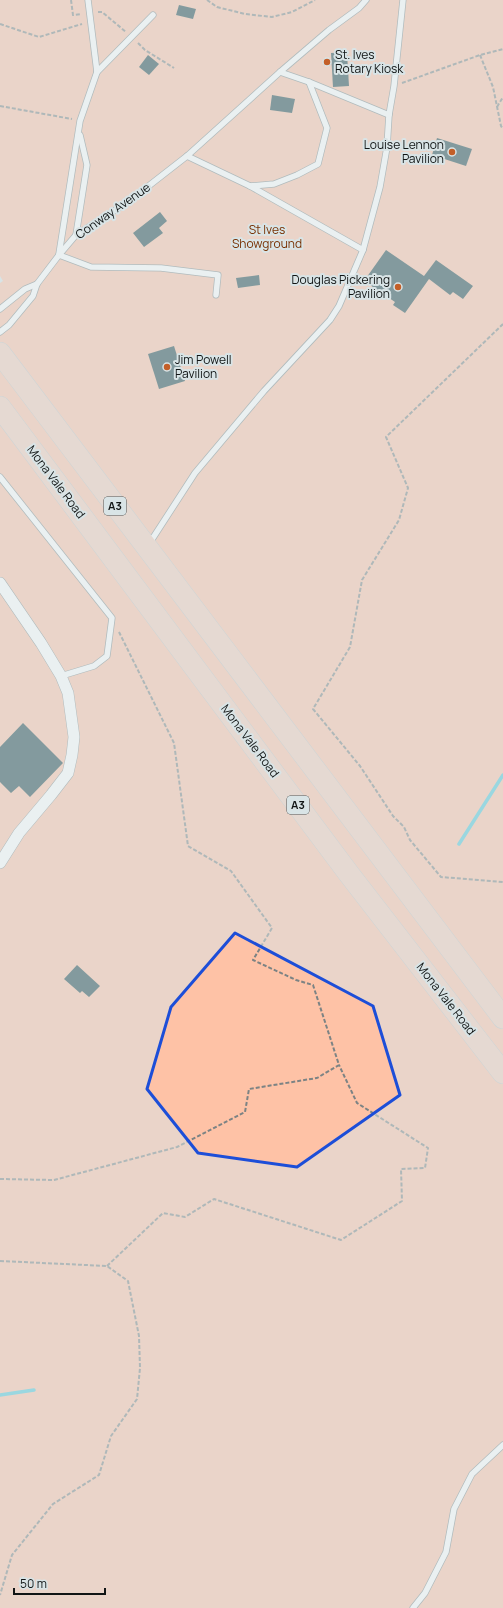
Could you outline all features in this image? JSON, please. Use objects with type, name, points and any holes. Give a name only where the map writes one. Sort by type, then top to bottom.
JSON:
[{"type":"highway","name":"A3","points":[[0,353],[503,1018]]},
{"type":"highway","name":"Mona Vale Road","points":[[0,407],[344,867],[503,1073]]},
{"type":"street","points":[[0,583],[41,643],[60,676],[68,693],[74,737],[68,773],[19,833],[0,863]]},
{"type":"lane","name":"Conway Avenue","points":[[59,255],[80,121],[97,72],[88,0]]},
{"type":"lane","name":"Conway Avenue","points":[[59,255],[76,235],[128,202],[187,156],[280,72],[329,30],[359,8],[366,0]]},
{"type":"lane","points":[[147,548],[195,473],[264,391],[330,320],[339,306],[364,250],[380,187],[387,147],[389,115],[394,86],[403,0]]},
{"type":"lane","points":[[97,72],[153,15]]},
{"type":"lane","points":[[280,72],[309,82],[389,115]]},
{"type":"lane","points":[[250,186],[274,184],[297,175],[318,164],[327,128],[309,82]]},
{"type":"lane","points":[[76,235],[87,165],[79,131]]},
{"type":"lane","points":[[187,156],[250,186],[364,250]]},
{"type":"lane","points":[[0,332],[9,325],[33,296],[37,284],[59,255],[91,267],[161,268],[218,275],[216,295]]},
{"type":"lane","points":[[0,309],[25,289],[37,284]]},
{"type":"lane","points":[[0,477],[112,618],[107,656],[94,666],[60,676]]},
{"type":"lane","points":[[413,1608],[425,1593],[446,1552],[454,1509],[472,1474],[503,1445]]},
{"type":"path","points":[[71,0],[73,15],[102,12],[145,50],[174,68]]},
{"type":"path","points":[[207,0],[217,7],[245,14],[272,18],[292,12],[315,0]]},
{"type":"path","points":[[0,24],[39,37],[91,22]]},
{"type":"path","points":[[394,86],[503,48]]},
{"type":"path","points":[[480,55],[493,87],[501,126],[503,129]]},
{"type":"path","points":[[497,108],[503,97]]},
{"type":"path","points":[[0,106],[80,121]]},
{"type":"path","points":[[503,324],[386,437],[408,488],[399,520],[362,580],[350,647],[313,709],[360,766],[393,816],[404,827],[410,840],[441,877],[503,882]]},
{"type":"path","points":[[107,1266],[163,1213],[185,1217],[214,1199],[341,1240],[402,1201],[401,1169],[426,1168],[428,1148],[357,1103],[339,1065],[313,985],[296,980],[253,960],[272,928],[231,871],[188,846],[174,743],[112,618]]},
{"type":"path","points":[[0,1179],[54,1180],[177,1147],[245,1112],[249,1089],[316,1078],[339,1065]]},
{"type":"path","points":[[0,1261],[107,1266],[128,1281],[139,1336],[140,1368],[137,1400],[111,1436],[99,1475],[53,1504],[12,1555],[0,1595]]},
{"type":"highlighted area","points":[[235,933],[373,1006],[400,1095],[297,1167],[198,1153],[147,1089],[171,1007]]},
{"type":"green space","name":"St Ives Showground","points":[[0,0],[503,0],[503,1608],[0,1608],[0,283],[3,281],[0,276]]},
{"type":"building","points":[[179,5],[196,9],[193,19],[176,15]]},
{"type":"building","points":[[347,52],[349,86],[333,87],[331,53]]},
{"type":"building","points":[[148,55],[159,64],[149,75],[139,67]]},
{"type":"building","points":[[272,95],[295,99],[292,113],[270,110]]},
{"type":"building","name":"Louise Lennon Pavilion","points":[[437,138],[472,149],[466,166],[432,155]]},
{"type":"building","points":[[160,212],[167,221],[159,228],[163,233],[144,247],[133,233]]},
{"type":"building","name":"Douglas Pickering Pavilion","points":[[386,250],[424,276],[436,260],[473,286],[463,299],[453,292],[450,295],[429,279],[405,313],[393,305],[395,302],[364,281]]},
{"type":"building","points":[[259,275],[260,285],[238,288],[236,278]]},
{"type":"building","name":"Jim Powell Pavilion","points":[[174,346],[185,381],[159,389],[148,354]]},
{"type":"building","points":[[23,723],[63,763],[30,797],[19,786],[11,793],[0,782],[0,747]]},
{"type":"building","points":[[77,965],[100,986],[89,997],[82,991],[80,993],[64,979]]},
{"type":"waterway","points":[[459,844],[503,775]]},
{"type":"waterway","points":[[0,1395],[34,1390]]},
{"type":"place","name":"St. Ives Rotary Kiosk","points":[[327,62]]},
{"type":"place","name":"Louise Lennon Pavilion","points":[[452,152]]},
{"type":"place","name":"Douglas Pickering Pavilion","points":[[398,287]]},
{"type":"place","name":"Jim Powell Pavilion","points":[[167,367]]}]
